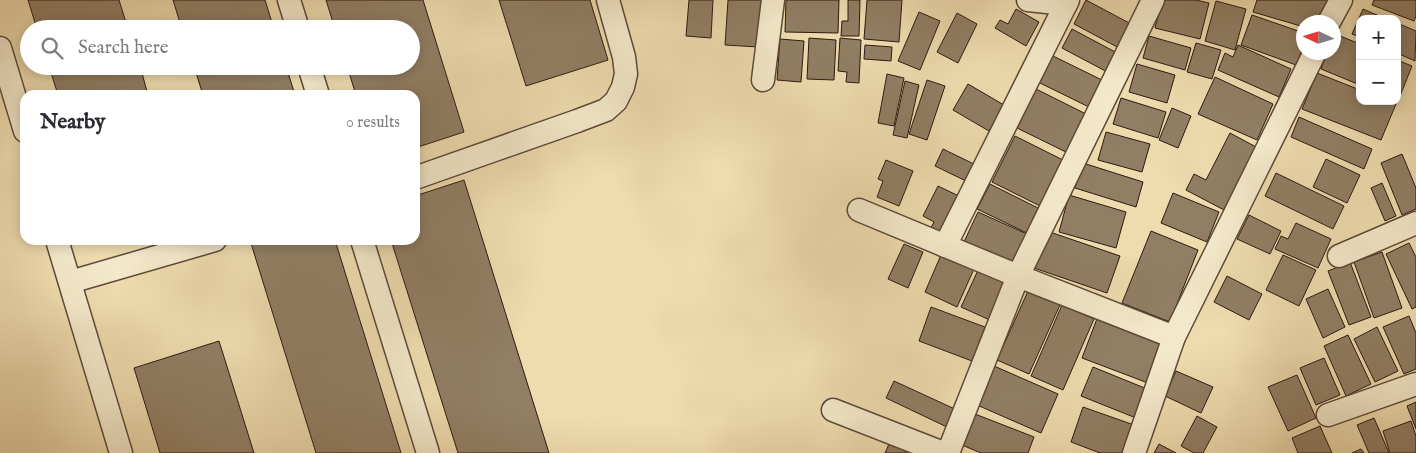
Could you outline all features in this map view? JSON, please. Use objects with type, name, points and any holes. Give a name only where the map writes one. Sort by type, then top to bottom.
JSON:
[{"type":"street","points":[[289,0],[295,20]]},
{"type":"street","points":[[420,176],[592,116],[606,110],[616,101],[624,87],[626,74],[624,57],[608,0]]},
{"type":"street","points":[[763,80],[774,0]]},
{"type":"street","points":[[945,246],[1067,2],[1028,0]]},
{"type":"street","points":[[948,453],[1018,276],[1153,0]]},
{"type":"street","points":[[1334,15],[1341,0]]},
{"type":"street","points":[[0,48],[20,115]]},
{"type":"street","points":[[1134,453],[1174,337],[1311,60]]},
{"type":"street","points":[[312,75],[316,90]]},
{"type":"street","points":[[858,210],[1018,276],[1174,337]]},
{"type":"street","points":[[1339,256],[1416,223]]},
{"type":"street","points":[[59,245],[121,453]]},
{"type":"street","points":[[70,282],[198,245]]},
{"type":"street","points":[[364,245],[428,453]]},
{"type":"street","points":[[1328,415],[1416,384]]},
{"type":"street","points":[[833,410],[943,453]]},
{"type":"building","points":[[28,0],[119,0],[125,20],[34,20]]},
{"type":"building","points":[[173,0],[265,0],[271,20],[179,20]]},
{"type":"building","points":[[326,0],[423,0],[464,132],[420,146],[420,90],[354,90],[350,75],[420,75],[420,20],[332,20]]},
{"type":"building","points":[[499,0],[590,0],[608,60],[526,86]]},
{"type":"building","points":[[689,0],[713,0],[711,38],[686,36]]},
{"type":"building","points":[[728,0],[761,0],[758,47],[725,45]]},
{"type":"building","points":[[786,0],[839,0],[838,33],[785,32]]},
{"type":"building","points":[[848,0],[860,0],[859,36],[841,36],[842,21],[848,21]]},
{"type":"building","points":[[867,0],[902,0],[899,42],[864,39]]},
{"type":"building","points":[[1086,0],[1133,25],[1121,49],[1074,24]]},
{"type":"building","points":[[1162,0],[1196,0],[1209,3],[1200,39],[1155,28]]},
{"type":"building","points":[[1257,0],[1328,0],[1324,15],[1296,15],[1296,25],[1253,12]]},
{"type":"building","points":[[1374,0],[1416,0],[1416,16],[1414,21],[1372,5]]},
{"type":"building","points":[[1216,1],[1246,9],[1235,50],[1205,41]]},
{"type":"building","points":[[1016,9],[1039,22],[1026,46],[995,28],[1000,20],[1008,24]]},
{"type":"building","points":[[1363,9],[1377,15],[1360,15]]},
{"type":"building","points":[[919,12],[940,21],[920,70],[898,61]]},
{"type":"building","points":[[957,13],[977,24],[958,63],[937,52]]},
{"type":"building","points":[[1252,15],[1296,30],[1296,60],[1298,60],[1296,65],[1241,45]]},
{"type":"building","points":[[1356,25],[1356,36],[1352,34]]},
{"type":"building","points":[[1401,25],[1416,31],[1415,61],[1401,55]]},
{"type":"building","points":[[1072,29],[1121,55],[1111,74],[1062,48]]},
{"type":"building","points":[[1149,36],[1191,48],[1185,70],[1143,58]]},
{"type":"building","points":[[1341,36],[1356,42],[1356,83],[1321,69],[1324,60],[1341,60]]},
{"type":"building","points":[[809,38],[836,40],[834,80],[807,79]]},
{"type":"building","points":[[840,38],[861,40],[859,83],[846,82],[847,72],[838,71]]},
{"type":"building","points":[[780,39],[804,41],[801,82],[777,80]]},
{"type":"building","points":[[1196,43],[1221,50],[1212,79],[1187,72]]},
{"type":"building","points":[[865,45],[892,47],[891,61],[864,59]]},
{"type":"building","points":[[1238,45],[1291,69],[1279,97],[1218,70],[1225,53],[1233,57]]},
{"type":"building","points":[[1051,55],[1106,82],[1093,109],[1038,82]]},
{"type":"building","points":[[1401,62],[1412,66],[1401,94]]},
{"type":"building","points":[[1137,64],[1175,75],[1167,103],[1129,92]]},
{"type":"building","points":[[1317,73],[1356,88],[1356,105],[1396,105],[1381,140],[1302,109]]},
{"type":"building","points":[[887,74],[904,78],[894,126],[878,123]]},
{"type":"building","points":[[52,75],[142,75],[147,90],[56,90]]},
{"type":"building","points":[[197,75],[289,75],[293,90],[201,90]]},
{"type":"building","points":[[1215,77],[1273,104],[1257,140],[1198,114]]},
{"type":"building","points":[[927,80],[945,86],[927,140],[909,134]]},
{"type":"building","points":[[905,81],[919,85],[907,138],[893,135]]},
{"type":"building","points":[[968,84],[1004,105],[989,131],[953,110]]},
{"type":"building","points":[[1036,89],[1090,116],[1072,155],[1017,128]]},
{"type":"building","points":[[1121,98],[1166,112],[1158,138],[1113,124]]},
{"type":"building","points":[[1172,108],[1191,116],[1178,148],[1159,140]]},
{"type":"building","points":[[1299,117],[1372,149],[1364,169],[1291,137]]},
{"type":"building","points":[[1106,132],[1150,144],[1142,172],[1098,160]]},
{"type":"building","points":[[1230,133],[1258,148],[1226,211],[1186,190],[1194,174],[1206,180]]},
{"type":"building","points":[[1015,136],[1063,160],[1040,206],[992,182]]},
{"type":"building","points":[[943,149],[976,165],[968,182],[935,166]]},
{"type":"building","points":[[1402,154],[1416,188],[1416,209],[1402,215],[1381,163]]},
{"type":"building","points":[[1326,159],[1360,175],[1347,203],[1313,187]]},
{"type":"building","points":[[886,160],[913,171],[899,206],[877,197],[883,181],[878,179]]},
{"type":"building","points":[[1083,163],[1143,182],[1136,207],[1075,188]]},
{"type":"building","points":[[1276,173],[1344,206],[1333,229],[1265,196]]},
{"type":"building","points":[[464,180],[549,453],[458,453],[393,245],[420,245],[420,194]]},
{"type":"building","points":[[1382,183],[1396,216],[1385,221],[1371,188]]},
{"type":"building","points":[[990,184],[1038,208],[1027,233],[977,209]]},
{"type":"building","points":[[938,186],[963,198],[942,240],[928,233],[934,222],[923,216]]},
{"type":"building","points":[[1173,193],[1219,212],[1207,242],[1161,223]]},
{"type":"building","points":[[1069,195],[1126,212],[1116,248],[1059,232]]},
{"type":"building","points":[[978,212],[1027,234],[1012,266],[963,244]]},
{"type":"building","points":[[1249,215],[1281,231],[1270,254],[1237,239]]},
{"type":"building","points":[[1296,223],[1331,239],[1318,268],[1275,249],[1281,236],[1288,239]]},
{"type":"building","points":[[1047,231],[1120,256],[1107,293],[1034,268]]},
{"type":"building","points":[[1151,231],[1198,250],[1170,322],[1122,303]]},
{"type":"building","points":[[1409,243],[1416,257],[1416,307],[1412,309],[1386,254]]},
{"type":"building","points":[[904,244],[923,252],[908,288],[888,279]]},
{"type":"building","points":[[252,245],[337,245],[401,453],[316,453]]},
{"type":"building","points":[[1382,252],[1402,308],[1374,318],[1354,262]]},
{"type":"building","points":[[941,255],[974,269],[957,307],[925,292]]},
{"type":"building","points":[[1283,255],[1316,270],[1299,306],[1266,290]]},
{"type":"building","points":[[1350,262],[1371,317],[1349,325],[1328,271]]},
{"type":"building","points":[[979,268],[1009,282],[992,321],[961,307]]},
{"type":"building","points":[[1227,276],[1262,294],[1249,320],[1214,302]]},
{"type":"building","points":[[1328,289],[1345,327],[1323,338],[1306,299]]},
{"type":"building","points":[[1028,291],[1060,305],[1029,374],[997,360]]},
{"type":"building","points":[[1062,305],[1094,319],[1063,390],[1031,376]]},
{"type":"building","points":[[931,307],[985,327],[972,361],[919,341]]},
{"type":"building","points":[[1098,316],[1164,341],[1148,383],[1082,358]]},
{"type":"building","points":[[1409,316],[1416,333],[1416,369],[1404,374],[1383,327]]},
{"type":"building","points":[[1377,327],[1398,371],[1375,382],[1354,339]]},
{"type":"building","points":[[1348,335],[1371,384],[1346,396],[1324,346]]},
{"type":"building","points":[[219,341],[254,453],[160,453],[134,368]]},
{"type":"building","points":[[1324,358],[1340,395],[1316,405],[1300,368]]},
{"type":"building","points":[[994,366],[1058,394],[1041,433],[977,405]]},
{"type":"building","points":[[1093,367],[1147,389],[1136,418],[1081,396]]},
{"type":"building","points":[[1176,371],[1213,387],[1201,413],[1165,396]]},
{"type":"building","points":[[1297,375],[1316,418],[1288,431],[1268,387]]},
{"type":"building","points":[[894,381],[957,410],[949,428],[886,398]]},
{"type":"building","points":[[1416,402],[1416,429],[1407,406]]},
{"type":"building","points":[[1083,407],[1134,425],[1124,453],[1100,453],[1071,442]]},
{"type":"building","points":[[975,414],[1034,437],[1028,453],[981,453],[962,445]]},
{"type":"building","points":[[1197,416],[1217,427],[1203,453],[1194,453],[1181,446]]},
{"type":"building","points":[[1374,418],[1389,453],[1369,453],[1357,425]]},
{"type":"building","points":[[1411,421],[1416,436],[1416,453],[1390,453],[1383,431]]},
{"type":"building","points":[[1320,426],[1332,453],[1298,453],[1292,438]]},
{"type":"building","points":[[889,444],[912,453],[885,453]]},
{"type":"building","points":[[1159,444],[1176,453],[1154,453]]},
{"type":"building","points":[[1361,449],[1364,453],[1352,453]]}]
